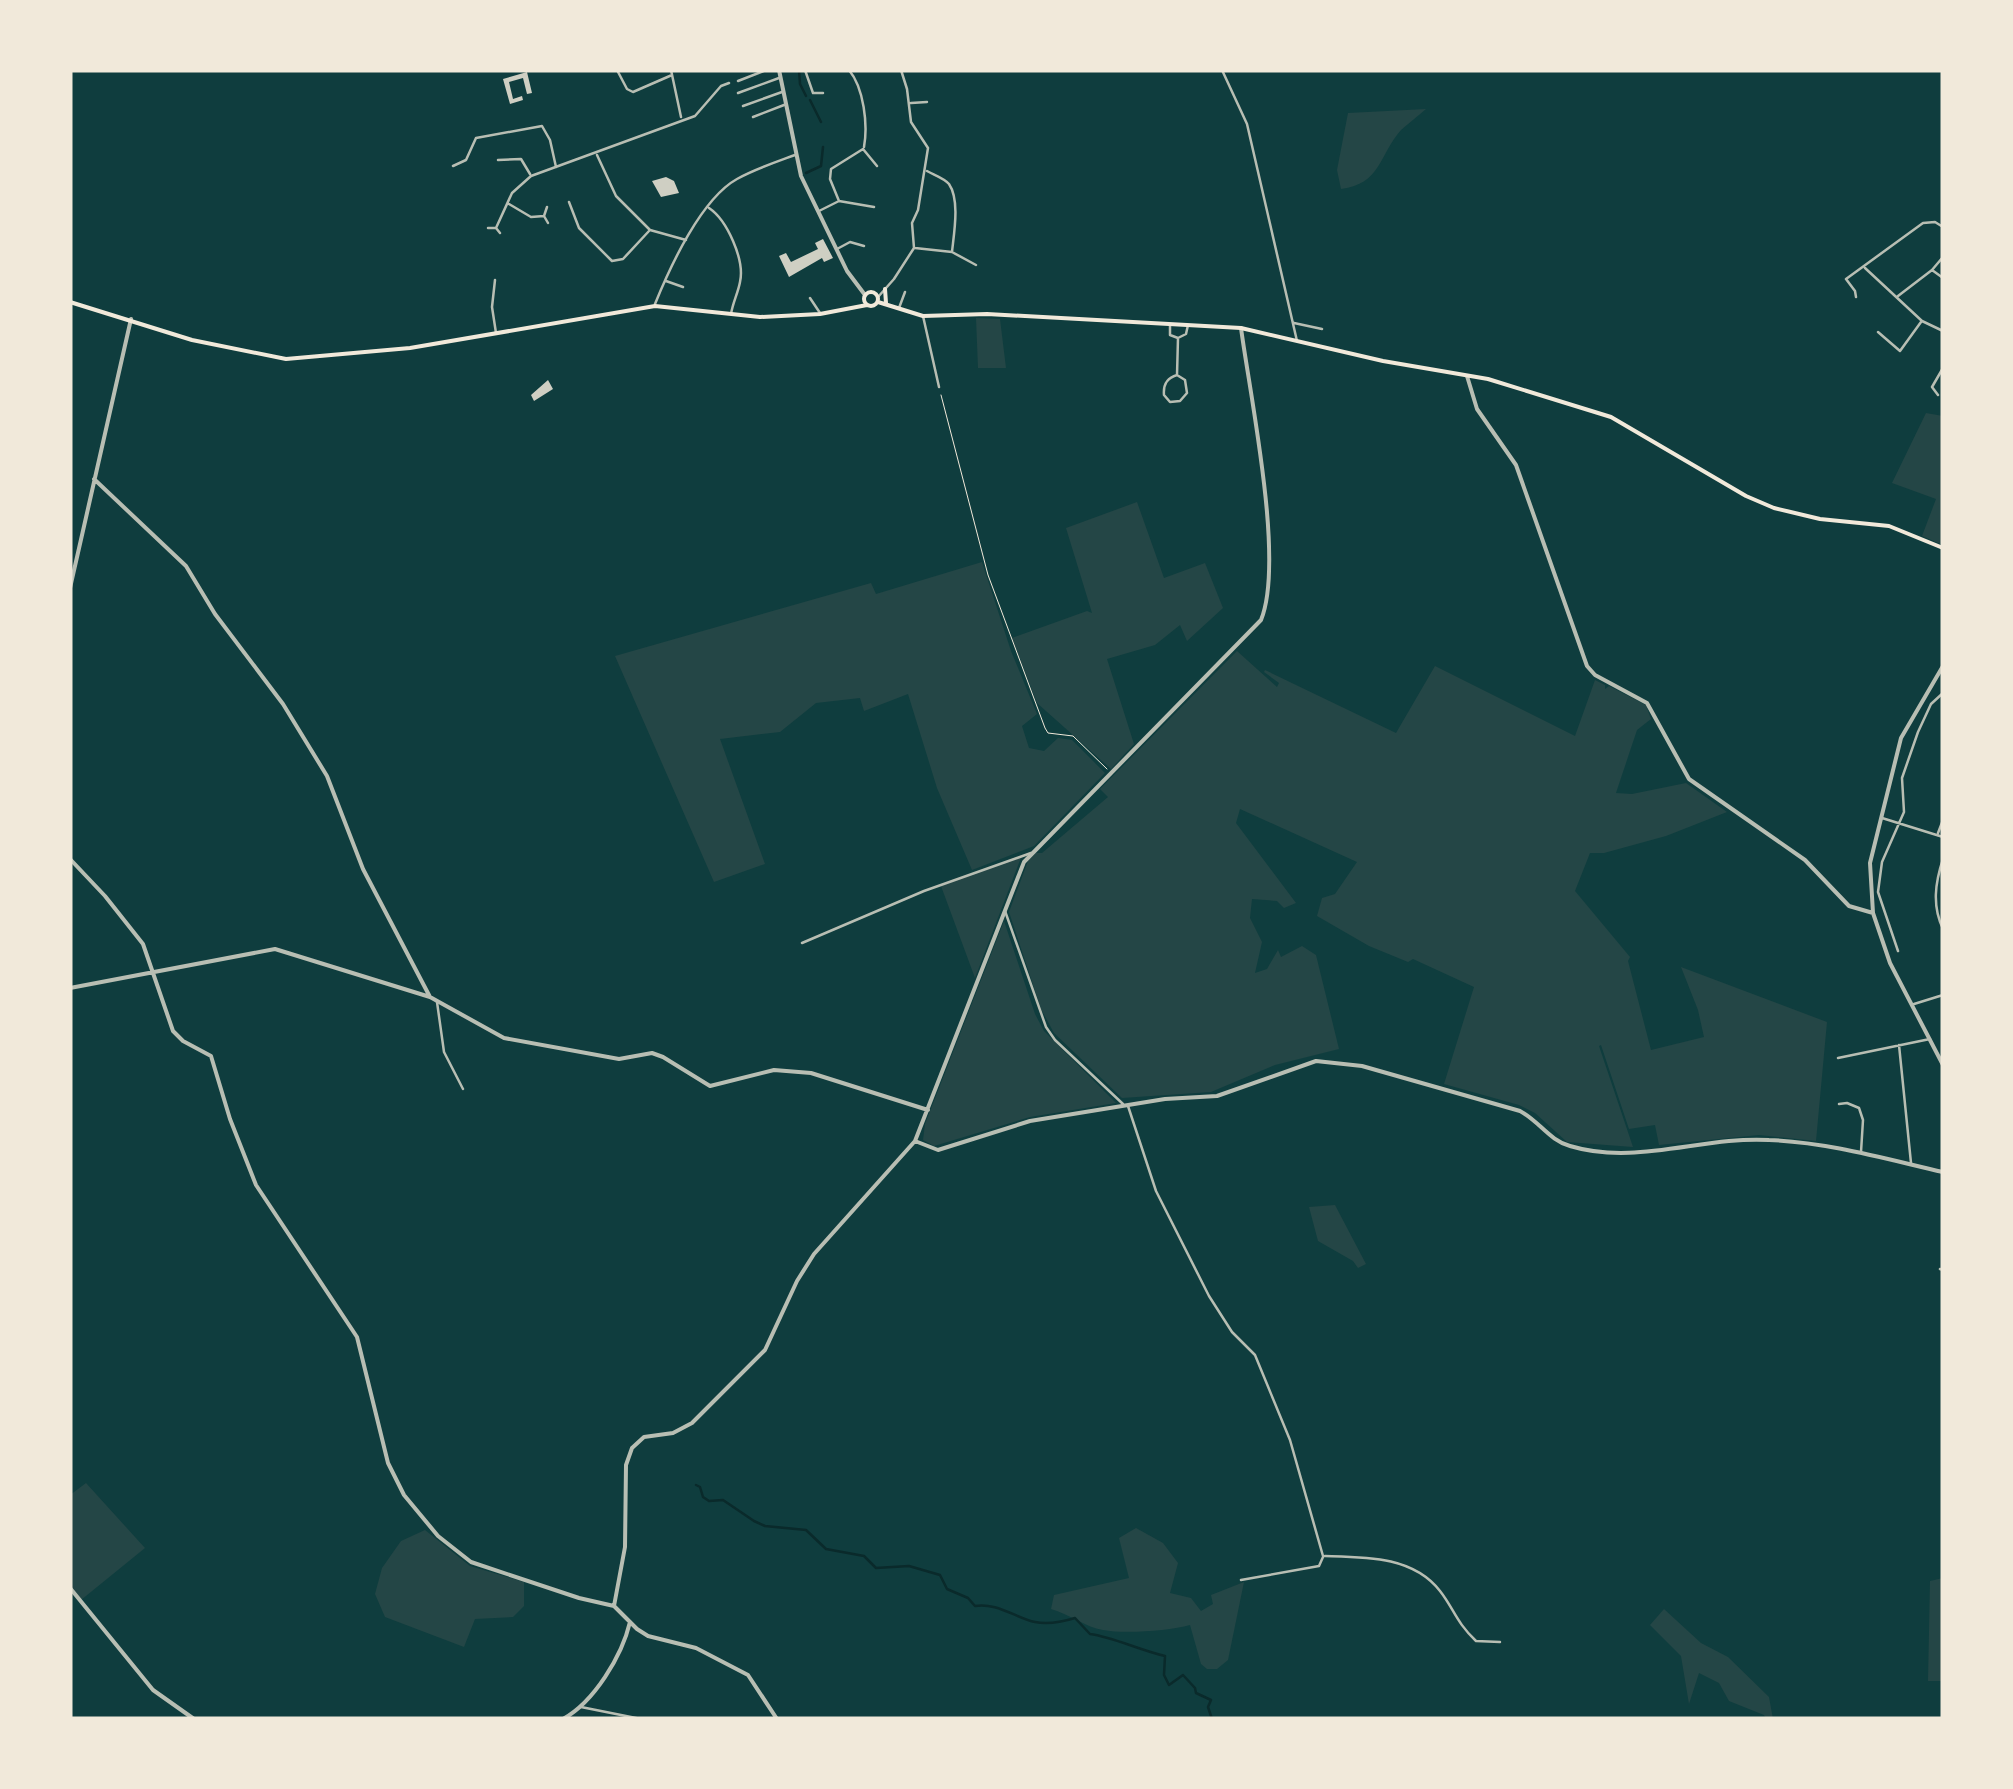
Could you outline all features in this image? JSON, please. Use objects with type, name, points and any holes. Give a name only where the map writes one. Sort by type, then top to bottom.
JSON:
[{"type":"main road","points":[[885,288],[886,306]]},
{"type":"main road","points":[[867,305],[865,295],[871,292],[886,306],[923,316],[988,314],[1241,328],[1383,361],[1467,374],[1611,417],[1774,508],[1820,519],[1889,526],[1943,548]]},
{"type":"main road","points":[[70,302],[192,340],[286,359],[372,353],[655,306],[731,316],[820,314],[873,306],[878,299]]},
{"type":"street","points":[[617,70],[627,89],[633,92],[677,70]]},
{"type":"street","points":[[738,81],[766,70]]},
{"type":"street","points":[[779,70],[801,176],[836,250],[865,295]]},
{"type":"street","points":[[806,70],[813,93],[823,93]]},
{"type":"street","points":[[839,201],[830,179],[831,169],[863,149],[866,134],[854,74],[849,70]]},
{"type":"street","points":[[878,299],[914,248],[912,223],[926,170],[928,148],[911,122],[900,70]]},
{"type":"street","points":[[1222,70],[1247,124],[1297,341]]},
{"type":"street","points":[[671,72],[682,119]]},
{"type":"street","points":[[738,93],[781,78]]},
{"type":"street","points":[[496,228],[519,184],[531,176],[695,116],[729,83]]},
{"type":"street","points":[[743,106],[783,92]]},
{"type":"street","points":[[909,103],[928,102]]},
{"type":"street","points":[[753,117],[786,104]]},
{"type":"street","points":[[453,166],[466,160],[476,138],[542,126],[557,168]]},
{"type":"street","points":[[510,148],[512,158]]},
{"type":"street","points":[[863,149],[878,166]]},
{"type":"street","points":[[596,154],[616,196],[650,230],[686,240]]},
{"type":"street","points":[[655,306],[686,240],[732,181],[796,155]]},
{"type":"street","points":[[498,160],[524,161],[531,176]]},
{"type":"street","points":[[926,170],[946,180],[951,188],[955,224],[952,252]]},
{"type":"street","points":[[818,212],[839,201],[874,207]]},
{"type":"street","points":[[508,202],[531,217],[544,216]]},
{"type":"street","points":[[569,202],[580,228],[612,261],[622,259],[650,230]]},
{"type":"street","points":[[544,216],[547,207]]},
{"type":"street","points":[[708,207],[718,214],[734,244],[741,272],[731,316]]},
{"type":"street","points":[[544,216],[548,222]]},
{"type":"street","points":[[1856,297],[1846,279],[1923,223],[1935,222],[1943,227]]},
{"type":"street","points":[[488,228],[496,228]]},
{"type":"street","points":[[496,228],[500,233]]},
{"type":"street","points":[[836,250],[850,242],[864,246]]},
{"type":"street","points":[[914,248],[952,252],[976,265]]},
{"type":"street","points":[[1897,297],[1943,257]]},
{"type":"street","points":[[1864,267],[1922,321],[1943,330]]},
{"type":"street","points":[[1932,270],[1943,278]]},
{"type":"street","points":[[496,280],[492,306],[496,335]]},
{"type":"street","points":[[664,281],[684,288]]},
{"type":"street","points":[[898,309],[905,292]]},
{"type":"street","points":[[810,298],[820,314]]},
{"type":"street","points":[[923,316],[939,386]]},
{"type":"street","points":[[70,588],[131,320]]},
{"type":"street","points":[[1896,359],[1922,321]]},
{"type":"street","points":[[1294,323],[1322,329]]},
{"type":"street","points":[[1170,324],[1170,334],[1178,338]]},
{"type":"street","points":[[1178,338],[1186,334],[1188,325]]},
{"type":"street","points":[[1884,335],[1885,327]]},
{"type":"street","points":[[614,1606],[625,1547],[628,1456],[637,1443],[653,1434],[673,1432],[692,1423],[765,1350],[814,1254],[915,1140],[1024,862],[1253,630],[1266,608],[1268,548],[1241,328]]},
{"type":"street","points":[[1878,332],[1900,351]]},
{"type":"street","points":[[1177,376],[1178,338]]},
{"type":"street","points":[[1938,395],[1929,387],[1943,368]]},
{"type":"street","points":[[1467,374],[1476,408],[1516,465],[1586,666],[1606,682],[1647,702],[1689,779],[1805,860],[1849,906],[1873,913]]},
{"type":"street","points":[[1177,376],[1184,380],[1186,393],[1180,401],[1170,402],[1164,387],[1168,379],[1177,376]]},
{"type":"street","points":[[94,479],[186,566],[214,614],[283,704],[327,776],[362,869],[430,996]]},
{"type":"street","points":[[1943,666],[1901,738],[1870,863],[1873,913],[1890,963],[1943,1065]]},
{"type":"street","points":[[1898,951],[1878,892],[1882,862],[1904,812],[1902,778],[1931,704],[1943,694]]},
{"type":"street","points":[[1881,818],[1943,837]]},
{"type":"street","points":[[1937,835],[1943,820]]},
{"type":"street","points":[[802,943],[915,895],[1032,852]]},
{"type":"street","points":[[70,858],[137,936],[173,1032],[182,1041],[205,1050],[216,1064],[230,1119],[256,1185],[357,1337],[388,1463],[404,1496],[438,1536],[472,1562],[614,1606],[648,1636],[696,1648],[738,1669],[756,1684],[778,1719]]},
{"type":"street","points":[[1943,859],[1935,893],[1943,928]]},
{"type":"street","points":[[1005,911],[1046,1026],[1055,1040],[1126,1104],[1156,1192],[1208,1296],[1232,1332],[1255,1355],[1290,1440],[1324,1556],[1319,1566],[1242,1580]]},
{"type":"street","points":[[70,988],[275,949],[430,996],[504,1038],[619,1058],[652,1054],[710,1086],[774,1070],[811,1073],[928,1110]]},
{"type":"street","points":[[1913,1005],[1943,995]]},
{"type":"street","points":[[437,1000],[444,1052],[463,1089]]},
{"type":"street","points":[[1838,1058],[1931,1039]]},
{"type":"street","points":[[1899,1045],[1912,1165]]},
{"type":"street","points":[[915,1140],[938,1150],[1030,1121],[1126,1104],[1217,1096],[1301,1065],[1330,1060],[1520,1112],[1532,1117],[1555,1140],[1581,1149],[1628,1153],[1770,1140],[1943,1172]]},
{"type":"street","points":[[1838,1104],[1859,1108],[1861,1154]]},
{"type":"street","points":[[1324,1556],[1378,1557],[1423,1574],[1476,1641],[1500,1642]]},
{"type":"street","points":[[70,1588],[153,1690],[194,1719]]},
{"type":"street","points":[[563,1719],[581,1708],[622,1648],[630,1622]]},
{"type":"street","points":[[581,1708],[642,1719]]},
{"type":"path","points":[[939,386],[984,560],[1048,733],[1073,736],[1111,773]]},
{"type":"shaded area","points":[[1426,109],[1401,130],[1372,175],[1341,189],[1337,170],[1348,113]]},
{"type":"shaded area","points":[[976,318],[1000,319],[1006,368],[978,368]]},
{"type":"shaded area","points":[[1926,413],[1943,416],[1943,545],[1922,536],[1936,499],[1892,483]]},
{"type":"shaded area","points":[[1137,502],[1164,578],[1205,563],[1223,608],[1187,641],[1180,625],[1155,645],[1107,659],[1134,744],[1111,769],[1037,703],[1012,638],[1087,611],[1092,613],[1066,528]]},
{"type":"shaded area","points":[[982,562],[1011,651],[1037,714],[1022,726],[1029,748],[1044,751],[1058,738],[1072,740],[1105,773],[1034,846],[972,870],[937,788],[908,694],[864,711],[860,698],[816,703],[780,732],[720,739],[765,864],[714,882],[615,656],[871,583],[876,594]]},
{"type":"shaded area","points":[[1237,651],[1277,687],[1279,683],[1265,670],[1396,733],[1435,666],[1575,736],[1595,680],[1605,689],[1609,686],[1646,705],[1651,719],[1637,730],[1616,793],[1632,794],[1686,783],[1727,812],[1666,836],[1604,853],[1590,853],[1575,891],[1630,957],[1651,1050],[1704,1037],[1681,967],[1827,1022],[1816,1141],[1759,1135],[1659,1145],[1655,1125],[1629,1129],[1601,1045],[1633,1147],[1567,1142],[1535,1113],[1519,1105],[1444,1084],[1474,987],[1413,959],[1408,962],[1369,946],[1317,916],[1322,898],[1335,894],[1357,862],[1240,809],[1236,823],[1296,903],[1284,908],[1277,901],[1252,899],[1250,918],[1262,942],[1255,973],[1267,969],[1278,950],[1281,957],[1302,946],[1316,955],[1339,1049],[1275,1065],[1211,1092],[1122,1098],[1054,1033],[1041,1009],[1009,912],[1028,861],[1108,797],[1100,789]]},
{"type":"shaded area","points":[[1022,855],[975,978],[941,886]]},
{"type":"shaded area","points":[[1004,921],[1044,1031],[1116,1103],[1030,1117],[934,1146],[923,1140],[925,1124]]},
{"type":"shaded area","points":[[1335,1205],[1366,1264],[1358,1268],[1353,1261],[1318,1241],[1309,1207]]},
{"type":"shaded area","points":[[86,1483],[145,1548],[81,1600],[70,1587],[70,1495]]},
{"type":"shaded area","points":[[1136,1528],[1163,1543],[1178,1563],[1170,1593],[1191,1598],[1201,1611],[1213,1604],[1211,1595],[1244,1582],[1228,1660],[1217,1669],[1201,1664],[1190,1625],[1146,1631],[1103,1630],[1051,1609],[1054,1595],[1129,1578],[1119,1538]]},
{"type":"shaded area","points":[[425,1530],[470,1566],[524,1582],[524,1606],[513,1617],[475,1619],[464,1647],[385,1617],[375,1594],[382,1568],[401,1541]]},
{"type":"shaded area","points":[[1943,1578],[1943,1681],[1928,1681],[1930,1581]]},
{"type":"shaded area","points":[[1664,1609],[1701,1643],[1728,1657],[1769,1697],[1773,1719],[1729,1701],[1719,1683],[1699,1673],[1689,1704],[1681,1656],[1650,1625]]},
{"type":"building","points":[[527,72],[532,93],[527,94],[523,78],[509,82],[513,99],[522,96],[523,100],[510,104],[503,79]]},
{"type":"building","points":[[666,177],[674,181],[679,193],[661,197],[652,181]]},
{"type":"building","points":[[823,239],[833,258],[824,262],[822,258],[789,277],[779,256],[786,253],[791,262],[818,249],[815,243]]},
{"type":"building","points":[[548,380],[553,389],[534,401],[531,395]]},
{"type":"waterway","points":[[799,70],[806,96]]},
{"type":"waterway","points":[[810,100],[821,122]]},
{"type":"waterway","points":[[806,173],[821,166],[823,147]]},
{"type":"waterway","points":[[696,1485],[709,1501],[723,1500],[765,1526],[806,1530],[826,1549],[864,1556],[876,1568],[909,1566],[940,1575],[947,1589],[968,1598],[975,1606],[991,1606],[1040,1623],[1075,1618],[1090,1634],[1165,1656],[1164,1675],[1169,1685],[1183,1675],[1196,1693],[1211,1700],[1208,1707],[1212,1719]]}]
